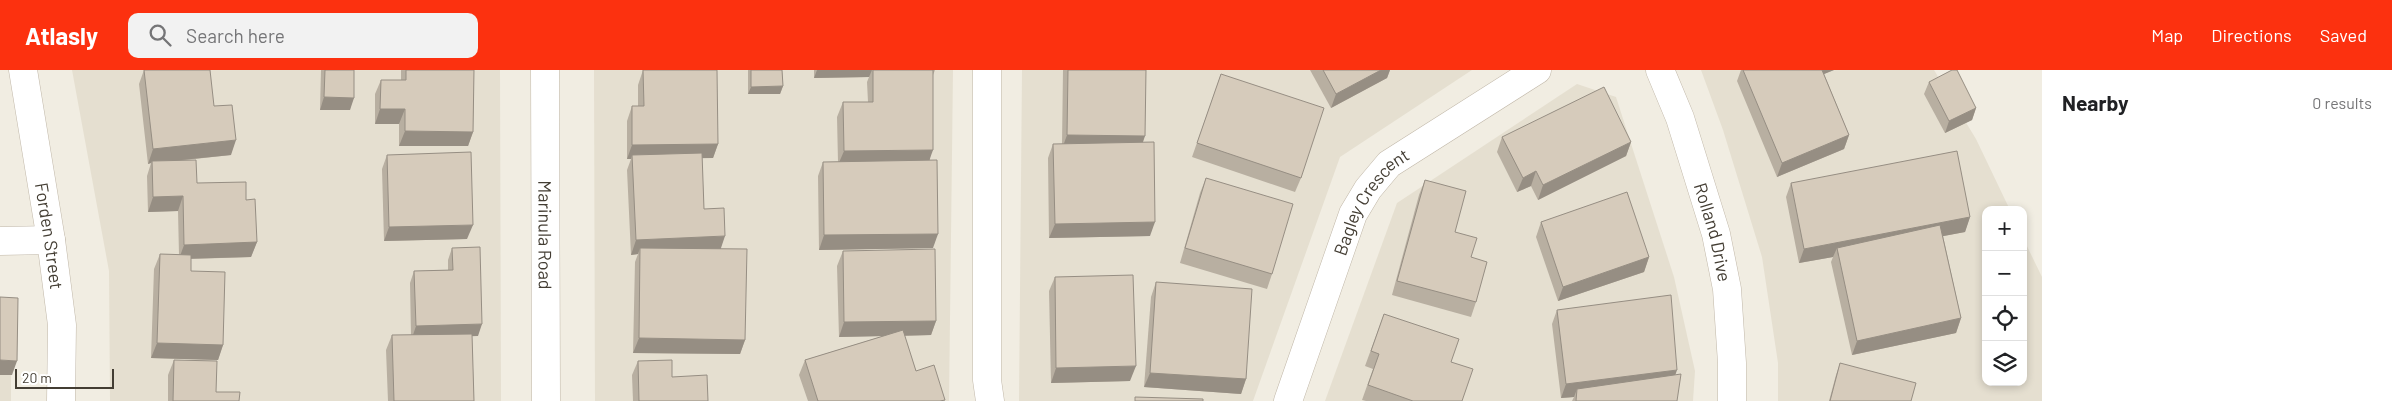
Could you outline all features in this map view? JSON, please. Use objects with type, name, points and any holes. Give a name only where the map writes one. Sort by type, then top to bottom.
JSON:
[{"type":"street","name":"Forden Street","points":[[23,70],[51,240],[62,325],[62,401]]},
{"type":"street","name":"Marinula Road","points":[[545,70],[546,401]]},
{"type":"street","points":[[987,70],[987,380],[990,401]]},
{"type":"street","name":"Bagley Crescent","points":[[1288,401],[1353,214],[1368,189],[1389,164],[1537,70]]},
{"type":"street","name":"Rolland Drive","points":[[1660,70],[1680,118],[1716,234],[1727,289],[1732,362],[1732,401]]},
{"type":"street","points":[[0,240],[51,240]]},
{"type":"shaded area","points":[[72,70],[500,70],[501,401],[110,401],[109,271]]},
{"type":"shaded area","points":[[594,70],[953,70],[949,401],[595,401]]},
{"type":"shaded area","points":[[1022,70],[1472,70],[1340,157],[1253,401],[1019,401]]},
{"type":"shaded area","points":[[1701,70],[1934,70],[1976,139],[2008,206],[1982,206],[1982,386],[2027,386],[2027,246],[2042,277],[2042,401],[1778,401],[1778,363],[1762,257],[1723,130]]},
{"type":"shaded area","points":[[1577,84],[1616,97],[1674,277],[1695,371],[1693,401],[1325,401],[1397,203]]},
{"type":"shaded area","points":[[0,299],[11,311],[11,401],[0,401]]},
{"type":"building","points":[[144,70],[210,70],[214,106],[232,105],[236,140],[153,149]]},
{"type":"building","points":[[325,70],[354,70],[354,98],[324,97]]},
{"type":"building","points":[[406,70],[474,70],[473,132],[405,131],[405,109],[380,109],[381,80],[406,80]]},
{"type":"building","points":[[643,70],[717,70],[718,144],[632,145],[632,106],[644,106]]},
{"type":"building","points":[[751,70],[782,70],[783,86],[751,87]]},
{"type":"building","points":[[873,70],[933,70],[933,150],[844,151],[843,102],[873,102]]},
{"type":"building","points":[[1068,70],[1146,70],[1145,136],[1067,135]]},
{"type":"building","points":[[1323,70],[1381,70],[1336,94]]},
{"type":"building","points":[[1743,70],[1822,70],[1849,135],[1782,163]]},
{"type":"building","points":[[1952,70],[1957,70],[1976,108],[1949,121],[1929,82]]},
{"type":"building","points":[[1221,74],[1324,108],[1301,178],[1197,143]]},
{"type":"building","points":[[1604,87],[1631,142],[1543,185],[1536,171],[1523,178],[1502,137]]},
{"type":"building","points":[[1154,142],[1155,222],[1055,224],[1053,144]]},
{"type":"building","points":[[1957,151],[1970,217],[1804,249],[1791,183]]},
{"type":"building","points":[[471,152],[473,225],[389,227],[387,155]]},
{"type":"building","points":[[702,153],[704,209],[724,208],[725,236],[636,240],[632,155]]},
{"type":"building","points":[[196,160],[197,183],[246,182],[246,200],[255,199],[257,242],[184,245],[183,196],[153,197],[152,161]]},
{"type":"building","points":[[937,160],[938,234],[824,235],[823,162]]},
{"type":"building","points":[[1206,178],[1293,204],[1272,274],[1185,248]]},
{"type":"building","points":[[1425,180],[1466,191],[1455,232],[1477,238],[1471,257],[1487,262],[1476,302],[1397,281]]},
{"type":"building","points":[[1627,192],[1649,257],[1563,287],[1541,222]]},
{"type":"building","points":[[1940,225],[1961,318],[1857,341],[1837,248]]},
{"type":"building","points":[[480,247],[482,324],[416,326],[414,271],[453,270],[452,248]]},
{"type":"building","points":[[640,248],[747,249],[745,340],[639,338]]},
{"type":"building","points":[[935,249],[936,321],[844,322],[843,251]]},
{"type":"building","points":[[160,254],[191,255],[191,271],[225,272],[223,345],[157,343]]},
{"type":"building","points":[[1133,275],[1136,366],[1056,368],[1055,277]]},
{"type":"building","points":[[1156,282],[1252,289],[1246,379],[1150,373]]},
{"type":"building","points":[[1671,295],[1677,370],[1566,384],[1557,310]]},
{"type":"building","points":[[0,297],[18,298],[17,361],[0,360]]},
{"type":"building","points":[[1384,314],[1459,339],[1451,362],[1473,369],[1462,401],[1413,401],[1368,385],[1379,354],[1371,351]]},
{"type":"building","points":[[903,330],[916,371],[934,365],[945,400],[818,401],[805,360]]},
{"type":"building","points":[[472,334],[474,401],[394,401],[392,335]]},
{"type":"building","points":[[174,360],[217,361],[216,392],[240,392],[239,401],[173,401]]},
{"type":"building","points":[[672,360],[672,377],[707,375],[708,401],[639,401],[638,361]]},
{"type":"building","points":[[1840,363],[1916,383],[1911,401],[1830,401]]},
{"type":"building","points":[[1681,374],[1677,401],[1576,401],[1577,389]]},
{"type":"building","points":[[1135,397],[1203,399],[1203,401],[1135,401]]}]
